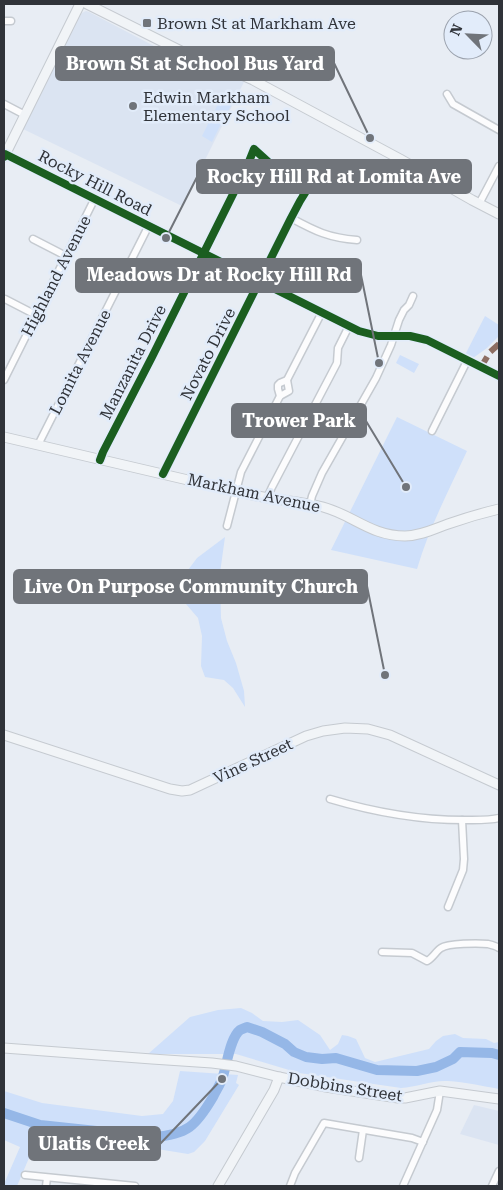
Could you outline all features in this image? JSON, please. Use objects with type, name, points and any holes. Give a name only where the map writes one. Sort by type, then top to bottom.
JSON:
[{"type":"street","points":[[5,155],[80,4]]},
{"type":"street","points":[[87,4],[205,63],[228,69],[253,80],[499,214]]},
{"type":"street","points":[[4,21],[11,21]]},
{"type":"street","points":[[447,94],[453,104],[499,130]]},
{"type":"street","points":[[4,104],[25,115]]},
{"type":"street","name":"Manzanita Drive","points":[[100,460],[254,149],[305,193]]},
{"type":"street","name":"Rocky Hill Road","points":[[5,155],[95,198],[349,326],[378,336],[410,336],[427,340],[499,376]]},
{"type":"street","points":[[479,204],[499,166]]},
{"type":"street","name":"Novato Drive","points":[[163,474],[305,193]]},
{"type":"street","name":"Highland Avenue","points":[[4,379],[95,198]]},
{"type":"street","points":[[291,218],[331,237],[356,240]]},
{"type":"street","name":"Lomita Avenue","points":[[38,445],[149,225]]},
{"type":"street","points":[[33,239],[66,256]]},
{"type":"street","points":[[310,505],[322,473],[376,378],[394,336],[398,320],[413,296]]},
{"type":"street","points":[[5,299],[36,315]]},
{"type":"street","points":[[280,396],[278,385],[287,380],[322,312]]},
{"type":"street","points":[[267,498],[337,363],[338,348],[349,326]]},
{"type":"street","points":[[432,431],[467,361]]},
{"type":"street","points":[[227,526],[241,472],[280,396],[290,391],[287,380]]},
{"type":"street","name":"Markham Avenue","points":[[4,438],[267,498],[323,507],[339,512],[376,531],[387,534],[406,536],[425,533],[499,509]]},
{"type":"street","name":"Vine Street","points":[[4,735],[170,789],[182,791],[190,790],[306,736],[333,729],[362,728],[383,732],[396,737],[499,785]]},
{"type":"street","points":[[330,799],[364,809],[430,819],[499,818]]},
{"type":"street","points":[[448,907],[463,870],[462,820]]},
{"type":"street","points":[[382,952],[412,953],[427,961],[433,958],[441,948],[447,946],[489,944],[499,948]]},
{"type":"street","name":"Dobbins Street","points":[[4,1048],[236,1066],[326,1087],[398,1098],[440,1091],[499,1100]]},
{"type":"street","points":[[218,1186],[274,1090],[279,1077]]},
{"type":"street","points":[[403,1186],[437,1110],[440,1091]]},
{"type":"street","points":[[290,1186],[295,1172],[324,1123],[412,1138],[423,1142]]},
{"type":"street","points":[[359,1158],[363,1130]]},
{"type":"street","points":[[492,1186],[499,1171]]},
{"type":"street","points":[[24,1175],[135,1186]]},
{"type":"street","points":[[46,1186],[47,1178]]},
{"type":"shaded area","name":"Edwin Markham Elementary School","points":[[86,11],[196,68],[208,73],[229,75],[244,82],[182,206],[23,129],[80,16]]},
{"type":"shaded area","points":[[221,98],[232,104],[222,122],[212,116]]},
{"type":"shaded area","points":[[211,118],[221,124],[212,142],[202,136]]},
{"type":"shaded area","points":[[485,316],[499,325],[499,336],[473,358],[465,355]]},
{"type":"shaded area","points":[[400,355],[419,364],[414,373],[396,363]]},
{"type":"shaded area","points":[[397,417],[467,451],[433,524],[417,569],[331,550]]},
{"type":"shaded area","points":[[225,537],[220,573],[221,618],[244,691],[245,707],[233,688],[224,680],[205,677],[201,666],[202,636],[198,618],[186,604],[185,586],[188,570],[197,558]]},
{"type":"shaded area","points":[[241,1008],[263,1021],[282,1022],[298,1020],[320,1035],[330,1050],[338,1044],[342,1035],[356,1039],[365,1058],[375,1062],[429,1049],[443,1036],[455,1034],[463,1038],[486,1039],[494,1043],[499,1042],[499,1089],[448,1081],[401,1088],[299,1073],[236,1054],[148,1054],[190,1017],[218,1010]]},
{"type":"shaded area","points":[[180,1071],[238,1075],[236,1083],[239,1085],[205,1141],[194,1152],[188,1154],[41,1130],[17,1186],[4,1186],[20,1147],[4,1140],[4,1091],[42,1103],[142,1116],[163,1114],[173,1101]]},
{"type":"shaded area","points":[[474,1105],[499,1111],[499,1145],[460,1134]]},
{"type":"waterway","points":[[4,1113],[40,1125],[153,1137],[174,1134],[196,1122],[207,1107],[222,1079],[234,1039],[240,1030],[247,1027],[262,1032],[285,1044],[294,1052],[306,1057],[336,1058],[377,1070],[417,1071],[436,1067],[453,1059],[460,1052],[499,1055]]},
{"type":"marked path","points":[[481,367],[490,352],[499,344]]},
{"type":"cycle path","points":[[100,460],[254,149],[305,193],[163,474]]},
{"type":"cycle path","points":[[4,157],[5,154],[359,331],[378,336],[410,336],[427,340],[499,376]]},
{"type":"place","name":"Brown St at Markham Ave","points":[[147,23]]},
{"type":"place","name":"Edwin Markham Elementary School","points":[[133,106]]},
{"type":"place","name":"Brown St at School Bus Yard","points":[[370,138]]},
{"type":"place","name":"Rocky Hill Rd at Lomita Ave","points":[[166,238]]},
{"type":"place","name":"Meadows Dr at Rocky Hill Rd","points":[[379,363]]},
{"type":"place","name":"Trower Park","points":[[406,487]]},
{"type":"place","name":"Live On Purpose Community Church","points":[[385,675]]},
{"type":"place","name":"Ulatis Creek","points":[[222,1079]]}]
